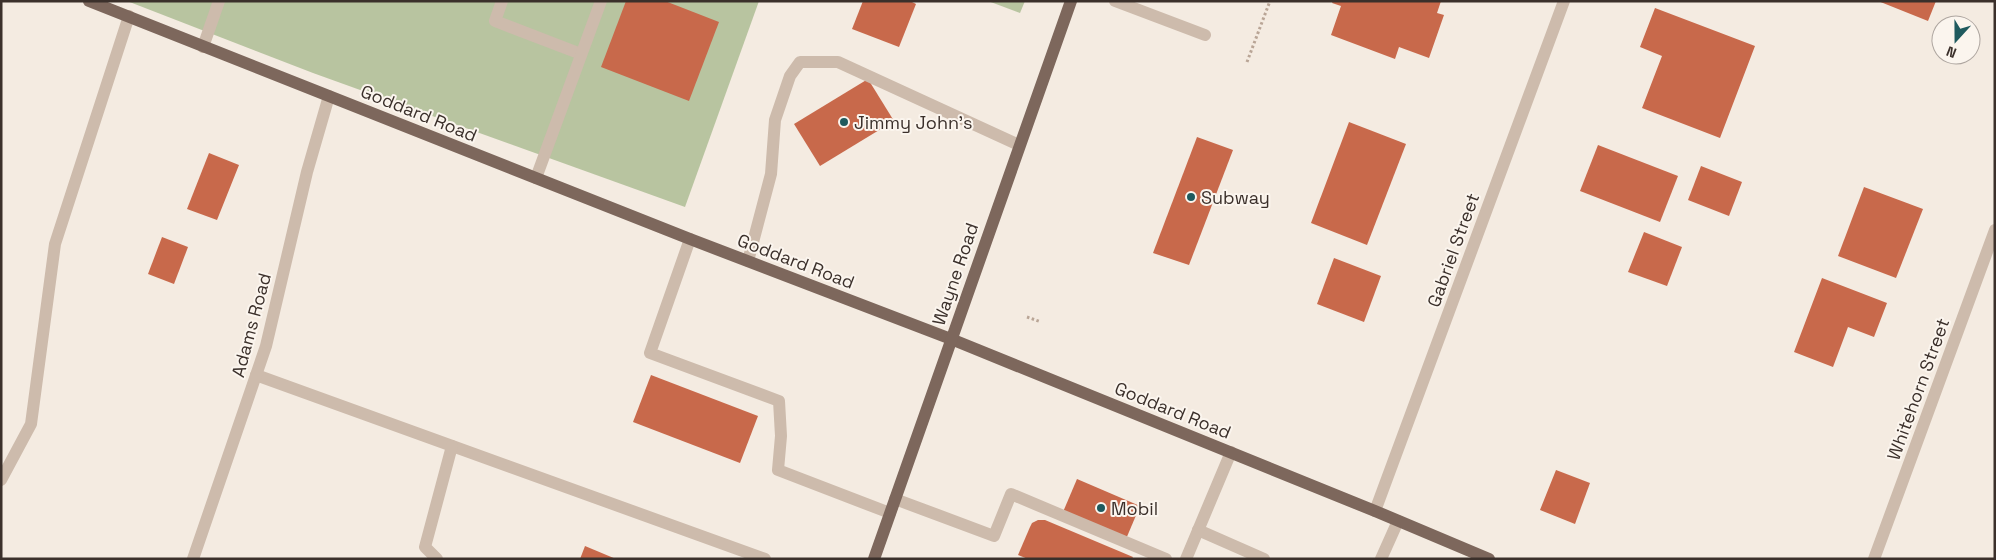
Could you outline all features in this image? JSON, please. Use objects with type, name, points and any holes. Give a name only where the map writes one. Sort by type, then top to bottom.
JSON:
[{"type":"main road","name":"Goddard Road","points":[[89,1],[690,239],[951,339],[1489,559]]},
{"type":"main road","name":"Wayne Road","points":[[874,559],[1071,1]]},
{"type":"street","points":[[203,47],[219,1]]},
{"type":"street","points":[[502,1],[495,20],[581,54]]},
{"type":"street","points":[[536,178],[601,1]]},
{"type":"street","points":[[1115,1],[1205,35]]},
{"type":"street","name":"Gabriel Street","points":[[1375,511],[1564,1]]},
{"type":"street","points":[[1,480],[31,424],[55,244],[129,16]]},
{"type":"street","points":[[748,261],[771,174],[775,120],[790,76],[800,62],[838,62],[1019,145]]},
{"type":"street","name":"Adams Road","points":[[193,559],[266,346],[307,172],[329,96]]},
{"type":"street","name":"Whitehorn Street","points":[[1874,559],[1995,230]]},
{"type":"street","points":[[690,239],[650,353],[779,401],[781,436],[778,470],[890,513]]},
{"type":"street","points":[[256,375],[750,556],[765,559]]},
{"type":"street","points":[[437,559],[425,547],[452,446]]},
{"type":"street","points":[[1186,559],[1231,452]]},
{"type":"street","points":[[895,499],[994,536],[1011,494],[1166,559]]},
{"type":"street","points":[[1381,559],[1398,521]]},
{"type":"street","points":[[1198,530],[1264,559]]},
{"type":"path","points":[[1247,62],[1270,1]]},
{"type":"path","points":[[1027,317],[1041,322]]},
{"type":"green space","points":[[127,1],[759,1],[685,207],[313,73]]},
{"type":"green space","points":[[988,1],[1025,1],[1020,13]]},
{"type":"building","points":[[626,1],[665,1],[719,22],[689,101],[601,67]]},
{"type":"building","points":[[863,1],[910,1],[916,4],[899,47],[852,29]]},
{"type":"building","points":[[1333,1],[1441,1],[1437,13],[1444,15],[1429,58],[1399,47],[1395,59],[1331,35],[1341,6],[1332,3]]},
{"type":"building","points":[[1878,1],[1936,1],[1928,21]]},
{"type":"building","points":[[1655,8],[1755,46],[1720,138],[1642,108],[1662,56],[1640,47]]},
{"type":"building","name":"Jimmy John's","points":[[868,79],[894,121],[820,166],[794,124]]},
{"type":"building","points":[[1349,122],[1406,144],[1367,245],[1311,223]]},
{"type":"building","points":[[1197,137],[1233,150],[1189,265],[1153,253]]},
{"type":"building","points":[[1598,145],[1678,176],[1660,222],[1580,191]]},
{"type":"building","points":[[209,153],[239,165],[217,220],[187,209]]},
{"type":"building","points":[[1701,166],[1742,182],[1729,216],[1688,200]]},
{"type":"building","points":[[1864,187],[1923,209],[1896,278],[1838,256]]},
{"type":"building","points":[[1644,232],[1682,247],[1667,286],[1628,272]]},
{"type":"building","points":[[162,237],[188,247],[174,284],[148,274]]},
{"type":"building","points":[[1334,258],[1381,276],[1364,322],[1317,304]]},
{"type":"building","points":[[1822,278],[1887,303],[1874,337],[1848,327],[1833,367],[1794,352]]},
{"type":"building","points":[[651,375],[758,416],[740,463],[633,422]]},
{"type":"building","points":[[1556,470],[1590,483],[1575,524],[1540,510]]},
{"type":"building","points":[[1077,479],[1140,506],[1126,539],[1063,512]]},
{"type":"building","points":[[1038,520],[1045,520],[1133,557],[1132,559],[1028,559],[1018,555],[1032,523]]},
{"type":"building","points":[[585,546],[616,559],[580,559]]},
{"type":"place","name":"Jimmy John's","points":[[844,122]]},
{"type":"place","name":"Subway","points":[[1191,197]]},
{"type":"place","name":"Mobil","points":[[1101,508]]}]
